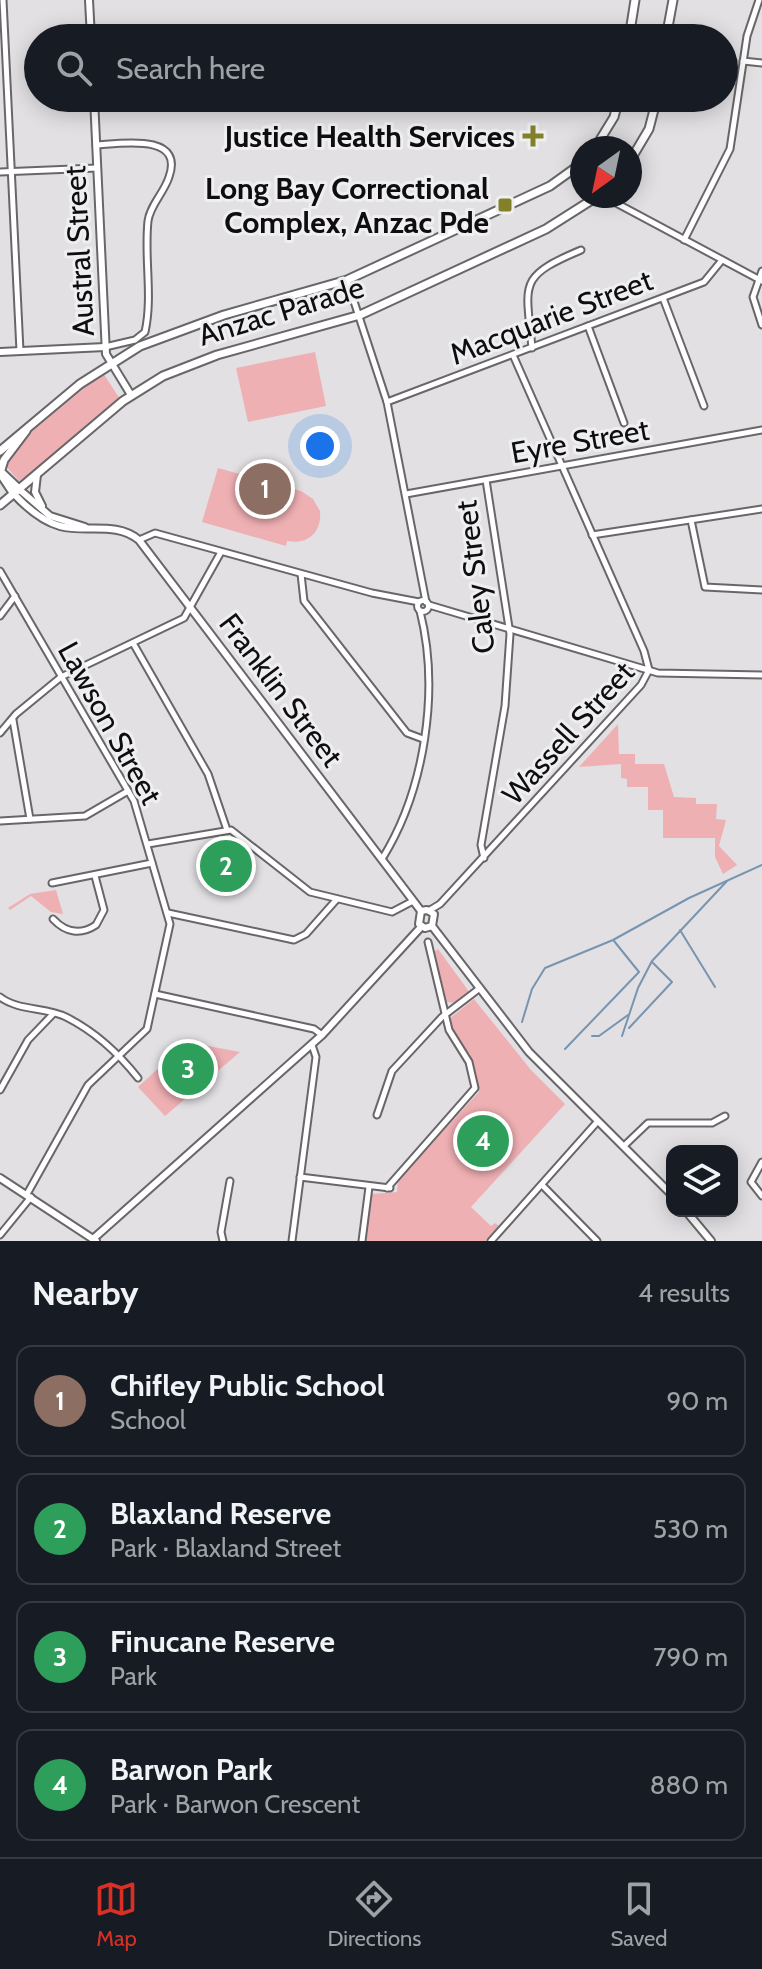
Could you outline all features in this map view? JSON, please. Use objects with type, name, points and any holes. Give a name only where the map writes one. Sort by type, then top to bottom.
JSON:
[{"type":"main road","points":[[631,24],[635,0]]},
{"type":"main road","points":[[669,24],[673,0]]},
{"type":"main road","points":[[602,136],[615,112]]},
{"type":"main road","points":[[642,141],[653,112]]},
{"type":"main road","name":"Anzac Parade","points":[[0,451],[32,421],[140,346],[193,325],[347,280],[550,186],[570,174]]},
{"type":"main road","name":"Anzac Parade","points":[[0,505],[131,395],[195,362],[360,315],[546,229],[581,208]]},
{"type":"main road","points":[[17,492],[0,472],[32,421]]},
{"type":"street","points":[[3,0],[3,58],[20,351]]},
{"type":"street","points":[[89,0],[90,24]]},
{"type":"street","points":[[738,95],[743,61],[759,0]]},
{"type":"street","points":[[743,61],[762,63]]},
{"type":"street","name":"Austral Street","points":[[95,112],[105,347],[110,364],[131,395]]},
{"type":"street","points":[[684,240],[730,149],[735,112]]},
{"type":"street","points":[[0,352],[105,347],[135,340],[145,332],[150,271],[148,220],[171,170],[165,153],[149,142],[96,145]]},
{"type":"street","points":[[0,172],[97,168]]},
{"type":"street","points":[[624,208],[760,280]]},
{"type":"street","points":[[532,348],[527,293],[530,279],[545,266],[581,250]]},
{"type":"street","name":"Macquarie Street","points":[[387,402],[704,282],[722,260]]},
{"type":"street","points":[[762,271],[753,297],[762,325]]},
{"type":"street","points":[[347,280],[387,402],[406,494],[426,639],[427,716],[423,739],[405,810],[382,859]]},
{"type":"street","points":[[663,298],[704,406]]},
{"type":"street","points":[[588,326],[624,423]]},
{"type":"street","points":[[513,355],[649,670]]},
{"type":"street","name":"Eyre Street","points":[[406,494],[762,430]]},
{"type":"street","points":[[37,475],[35,492],[46,513]]},
{"type":"street","name":"Caley Street","points":[[484,858],[481,845],[506,701],[509,631],[486,480]]},
{"type":"street","points":[[17,492],[50,523],[116,530],[139,540],[151,533],[649,670]]},
{"type":"street","points":[[17,492],[46,513],[85,527]]},
{"type":"street","points":[[592,535],[762,509]]},
{"type":"street","points":[[691,520],[705,587],[762,590]]},
{"type":"street","name":"Franklin Street","points":[[139,540],[421,911]]},
{"type":"street","points":[[0,733],[61,677],[184,618],[192,609],[221,552]]},
{"type":"street","name":"Lawson Street","points":[[0,571],[128,791],[148,844],[170,924],[147,1029],[88,1085],[74,1105],[29,1196],[0,1235]]},
{"type":"street","points":[[301,574],[304,601],[407,733],[423,739]]},
{"type":"street","points":[[0,616],[15,596]]},
{"type":"street","points":[[133,643],[190,737],[208,774],[227,830]]},
{"type":"street","name":"Wassell Street","points":[[432,913],[641,685],[649,670],[666,674],[762,675]]},
{"type":"street","points":[[13,720],[30,819]]},
{"type":"street","points":[[0,821],[85,816],[128,791]]},
{"type":"street","points":[[148,844],[227,830],[237,834],[310,892],[392,912],[413,901]]},
{"type":"street","points":[[52,883],[152,863]]},
{"type":"street","points":[[53,919],[63,928],[77,932],[96,925],[104,910],[95,876]]},
{"type":"street","points":[[168,913],[294,940],[306,934],[337,899]]},
{"type":"street","points":[[421,927],[417,919],[421,911],[432,913],[432,926],[529,1052],[666,1189]]},
{"type":"street","points":[[0,1178],[93,1240],[312,1045],[421,927],[432,926]]},
{"type":"street","points":[[300,1177],[390,1188],[475,1088],[469,1062],[457,1047],[445,1014],[428,942]]},
{"type":"street","points":[[377,1115],[392,1071],[445,1014],[480,988]]},
{"type":"street","points":[[155,994],[308,1028],[322,1035]]},
{"type":"street","points":[[0,997],[14,1004],[65,1016],[119,1055],[138,1078]]},
{"type":"street","points":[[1,1088],[28,1040],[54,1014]]},
{"type":"street","points":[[292,1241],[316,1057],[312,1045]]},
{"type":"street","points":[[625,1145],[648,1123],[712,1123],[725,1116]]},
{"type":"street","points":[[491,1241],[598,1121]]},
{"type":"street","points":[[762,1162],[751,1188],[762,1196]]},
{"type":"street","points":[[221,1241],[230,1181]]},
{"type":"street","points":[[543,1186],[597,1241]]},
{"type":"street","points":[[362,1241],[369,1187]]},
{"type":"street","points":[[691,1217],[711,1241]]},
{"type":"shaded area","points":[[315,352],[326,406],[248,422],[236,368]]},
{"type":"shaded area","points":[[103,373],[120,399],[61,452],[19,481],[4,464],[14,451],[49,414]]},
{"type":"shaded area","points":[[218,468],[301,491],[313,499],[320,511],[316,531],[307,539],[287,541],[286,546],[202,522]]},
{"type":"shaded area","points":[[618,724],[619,754],[635,754],[635,764],[664,764],[674,797],[696,798],[696,804],[717,804],[716,819],[726,820],[719,846],[737,865],[723,874],[715,857],[715,838],[663,838],[663,810],[648,810],[648,787],[627,787],[627,779],[621,778],[621,764],[579,767]]},
{"type":"shaded area","points":[[230,838],[247,853],[222,880],[214,840]]},
{"type":"shaded area","points":[[56,890],[63,914],[51,912],[31,896],[10,910],[8,908],[30,894]]},
{"type":"shaded area","points":[[438,949],[470,993],[455,1003],[447,1002],[433,953]]},
{"type":"shaded area","points":[[474,999],[531,1070],[565,1104],[471,1207],[491,1226],[495,1223],[499,1226],[486,1241],[364,1241],[372,1194],[397,1192],[398,1180],[479,1092],[470,1054],[461,1047],[449,1019]]},
{"type":"shaded area","points":[[187,1042],[240,1052],[165,1116],[138,1087]]},
{"type":"waterway","points":[[522,1022],[532,989],[545,968],[613,940],[689,898],[762,865]]},
{"type":"waterway","points":[[622,1036],[638,988],[652,961],[727,881]]},
{"type":"waterway","points":[[680,930],[715,987]]},
{"type":"waterway","points":[[565,1049],[639,972],[614,941]]},
{"type":"waterway","points":[[629,1028],[672,982],[652,962]]},
{"type":"waterway","points":[[592,1036],[599,1036],[628,1015]]},
{"type":"place","name":"Justice Health Services","points":[[533,136]]},
{"type":"place","name":"Long Bay Correctional Complex, Anzac Pde","points":[[505,205]]},
{"type":"place","name":"Chifley Public School","points":[[265,489]]},
{"type":"place","name":"Blaxland Reserve","points":[[226,866]]},
{"type":"place","name":"Finucane Reserve","points":[[188,1069]]},
{"type":"place","name":"Barwon Park","points":[[483,1141]]}]
